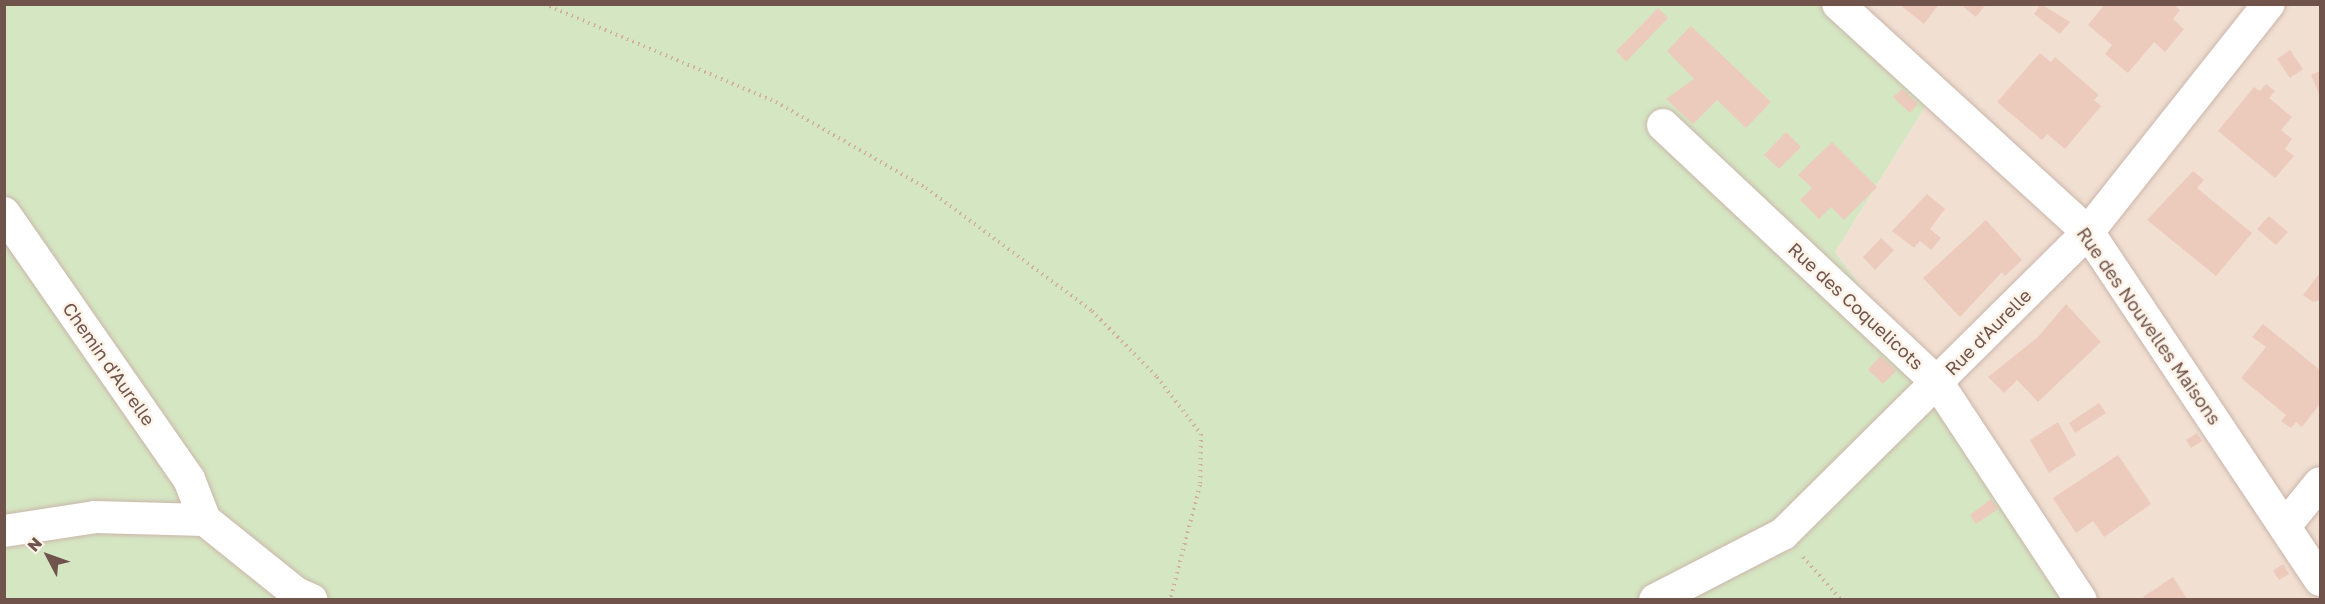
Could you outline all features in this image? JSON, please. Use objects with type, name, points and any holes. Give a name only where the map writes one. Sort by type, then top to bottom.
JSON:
[{"type":"street","name":"Rue d'Aurelle","points":[[1655,600],[1783,534],[2088,232],[2268,4]]},
{"type":"street","name":"Rue des Nouvelles Maisons","points":[[1846,7],[2088,232],[2320,580]]},
{"type":"street","name":"Rue des Coquelicots","points":[[1663,125],[1937,382],[2082,600]]},
{"type":"street","name":"Chemin d'Aurelle","points":[[4,213],[189,479],[205,520]]},
{"type":"street","points":[[2285,526],[2320,483]]},
{"type":"street","points":[[4,531],[94,517],[205,520],[312,600]]},
{"type":"path","points":[[544,4],[776,102],[926,188],[1092,312],[1157,377],[1201,434],[1200,485],[1170,600]]},
{"type":"path","points":[[1783,534],[1841,600]]},
{"type":"shaded area","points":[[1852,5],[2320,5],[2320,599],[2097,599],[1835,252],[1935,91]]},
{"type":"green space","points":[[4,5],[1852,5],[1935,91],[1835,252],[2097,599],[5,599]]},
{"type":"building","points":[[1899,4],[1939,4],[1924,24]]},
{"type":"building","points":[[1960,4],[1986,4],[1976,17]]},
{"type":"building","points":[[2041,4],[2070,22],[2060,34],[2034,14]]},
{"type":"building","points":[[2105,4],[2173,4],[2180,10],[2173,19],[2184,29],[2165,52],[2154,42],[2128,73],[2105,54],[2112,45],[2088,25]]},
{"type":"building","points":[[1658,8],[1668,18],[1626,62],[1616,51]]},
{"type":"building","points":[[1691,26],[1771,102],[1746,128],[1717,100],[1693,124],[1666,99],[1694,79],[1667,51]]},
{"type":"building","points":[[2290,50],[2303,69],[2290,78],[2277,59]]},
{"type":"building","points":[[2040,53],[2051,62],[2055,57],[2099,95],[2094,100],[2101,106],[2065,149],[2047,134],[2042,140],[1997,102]]},
{"type":"building","points":[[2320,71],[2320,96],[2311,75]]},
{"type":"building","points":[[2266,84],[2275,91],[2269,98],[2292,117],[2281,130],[2292,139],[2285,149],[2294,156],[2275,178],[2218,131],[2254,87],[2260,91]]},
{"type":"building","points":[[1902,89],[1918,104],[1910,113],[1893,97]]},
{"type":"building","points":[[1786,132],[1801,147],[1779,169],[1764,155]]},
{"type":"building","points":[[1832,142],[1877,187],[1844,220],[1831,207],[1819,219],[1800,200],[1812,188],[1798,175]]},
{"type":"building","points":[[2193,171],[2204,180],[2197,188],[2252,233],[2216,276],[2147,220]]},
{"type":"building","points":[[1927,194],[1945,209],[1930,229],[1941,238],[1931,250],[1920,241],[1914,248],[1892,231]]},
{"type":"building","points":[[2269,216],[2288,232],[2276,245],[2257,229]]},
{"type":"building","points":[[1986,220],[2022,260],[2005,276],[2002,272],[1960,317],[1923,278]]},
{"type":"building","points":[[1881,238],[1894,250],[1875,270],[1863,257]]},
{"type":"building","points":[[2320,273],[2320,300],[2313,302],[2303,295]]},
{"type":"building","points":[[2066,304],[2101,342],[2038,402],[2017,380],[2004,393],[1988,377],[2038,337]]},
{"type":"building","points":[[2263,324],[2320,370],[2320,404],[2302,427],[2296,422],[2291,428],[2281,421],[2286,415],[2241,378],[2266,347],[2252,337]]},
{"type":"building","points":[[1880,356],[1896,371],[1883,384],[1868,370]]},
{"type":"building","points":[[2099,403],[2106,413],[2075,433],[2069,423]]},
{"type":"building","points":[[2058,422],[2076,455],[2049,473],[2030,440]]},
{"type":"building","points":[[2197,433],[2202,441],[2191,448],[2186,440]]},
{"type":"building","points":[[2118,455],[2151,504],[2104,537],[2093,521],[2076,533],[2053,498]]},
{"type":"building","points":[[1991,499],[1998,509],[1976,524],[1970,515]]},
{"type":"building","points":[[2283,564],[2289,574],[2279,580],[2273,571]]},
{"type":"building","points":[[2173,577],[2188,600],[2145,600],[2143,597]]}]
